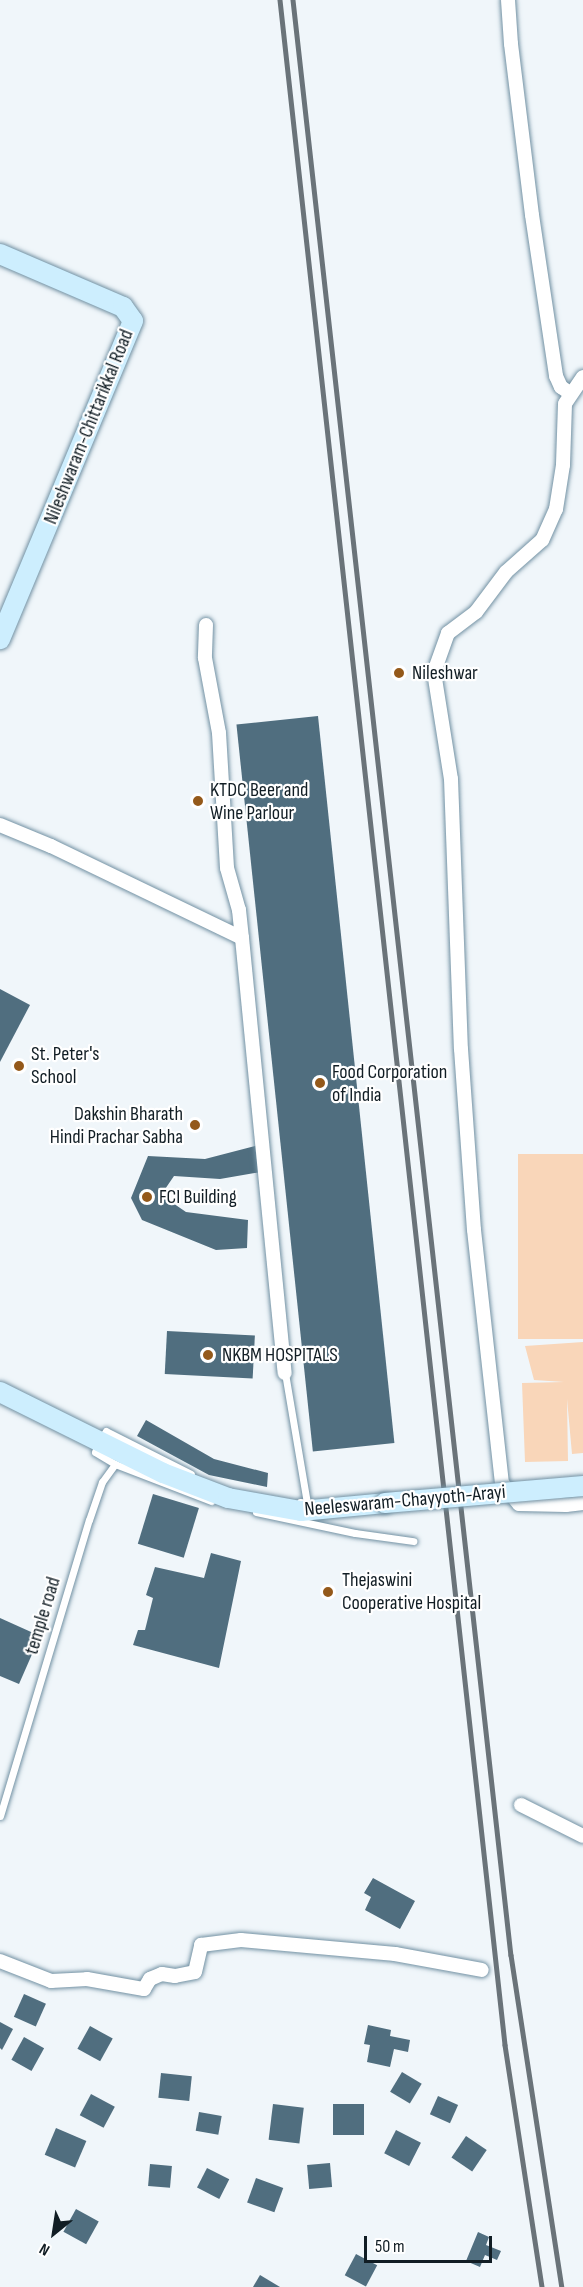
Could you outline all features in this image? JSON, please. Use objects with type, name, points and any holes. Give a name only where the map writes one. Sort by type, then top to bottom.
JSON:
[{"type":"main road","name":"Nileshwaram-Chittarikkal Road","points":[[0,254],[123,307],[133,321],[0,639]]},
{"type":"main road","name":"Neeleswaram-Chayyoth-Arayi","points":[[0,1392],[163,1473],[228,1498],[301,1511],[583,1486]]},
{"type":"street","points":[[508,0],[530,203],[556,376],[561,387],[570,393]]},
{"type":"street","points":[[583,377],[570,393],[565,404],[563,465],[556,509],[542,540],[506,572],[476,612],[448,633],[434,672],[451,779],[461,1049],[472,1207],[502,1483],[519,1503],[566,1505],[583,1503]]},
{"type":"street","points":[[206,625],[205,658],[219,733],[227,868],[239,910],[285,1373]]},
{"type":"street","points":[[0,825],[51,846],[242,938]]},
{"type":"street","points":[[521,1805],[583,1836]]},
{"type":"street","points":[[0,1961],[51,1981],[87,1979],[144,1989],[150,1979],[162,1974],[175,1976],[195,1972],[201,1945],[241,1940],[395,1954],[482,1970]]},
{"type":"lane","points":[[285,1373],[307,1503],[289,1500]]},
{"type":"lane","points":[[280,1498],[226,1491],[106,1431],[95,1452],[115,1464],[194,1496],[238,1508],[355,1533],[413,1541]]},
{"type":"lane","name":"temple road","points":[[0,1816],[89,1520],[102,1482],[115,1464]]},
{"type":"shaded area","points":[[518,1154],[583,1154],[583,1339],[518,1339]]},
{"type":"shaded area","points":[[583,1342],[583,1453],[572,1454],[567,1399],[568,1461],[525,1462],[522,1383],[564,1382],[534,1380],[525,1346]]},
{"type":"building","name":"Food Corporation of India","points":[[318,716],[394,1443],[313,1452],[236,725]]},
{"type":"building","name":"St. Peter's School","points":[[0,989],[30,1005],[0,1062]]},
{"type":"building","name":"FCI Building","points":[[263,1144],[261,1172],[220,1179],[174,1176],[161,1195],[186,1212],[248,1220],[247,1248],[216,1250],[142,1220],[131,1198],[148,1156],[205,1159]]},
{"type":"building","name":"NKBM HOSPITALS","points":[[167,1331],[255,1336],[253,1379],[165,1374]]},
{"type":"building","points":[[146,1420],[214,1459],[268,1473],[267,1487],[209,1475],[137,1436]]},
{"type":"building","points":[[153,1494],[199,1508],[184,1558],[138,1544]]},
{"type":"building","points":[[211,1553],[241,1561],[219,1668],[133,1645],[138,1630],[145,1630],[153,1598],[146,1595],[155,1567],[204,1578]]},
{"type":"building","points":[[0,1618],[40,1636],[19,1684],[0,1676]]},
{"type":"building","points":[[373,1878],[415,1901],[400,1929],[365,1910],[371,1897],[364,1893]]},
{"type":"building","points":[[24,1994],[46,2004],[36,2027],[14,2017]]},
{"type":"building","points":[[0,2022],[13,2029],[2,2050],[0,2048]]},
{"type":"building","points":[[368,2025],[391,2030],[390,2036],[410,2040],[408,2052],[394,2049],[390,2067],[367,2062],[370,2045],[364,2044]]},
{"type":"building","points":[[90,2026],[113,2039],[100,2061],[77,2049]]},
{"type":"building","points":[[24,2037],[44,2048],[32,2071],[11,2060]]},
{"type":"building","points":[[402,2072],[422,2084],[410,2104],[390,2092]]},
{"type":"building","points":[[161,2073],[192,2076],[189,2101],[158,2098]]},
{"type":"building","points":[[91,2094],[115,2107],[104,2128],[80,2115]]},
{"type":"building","points":[[438,2096],[458,2105],[450,2123],[430,2114]]},
{"type":"building","points":[[273,2104],[304,2108],[299,2144],[269,2140]]},
{"type":"building","points":[[333,2104],[364,2104],[364,2135],[333,2135]]},
{"type":"building","points":[[199,2112],[222,2116],[218,2135],[196,2131]]},
{"type":"building","points":[[56,2128],[86,2141],[75,2168],[45,2155]]},
{"type":"building","points":[[396,2130],[421,2143],[409,2166],[384,2153]]},
{"type":"building","points":[[466,2136],[487,2150],[472,2172],[451,2158]]},
{"type":"building","points":[[330,2163],[332,2187],[309,2189],[307,2165]]},
{"type":"building","points":[[150,2164],[172,2166],[170,2188],[148,2186]]},
{"type":"building","points":[[207,2168],[229,2179],[219,2199],[197,2188]]},
{"type":"building","points":[[256,2178],[283,2188],[274,2212],[247,2202]]},
{"type":"building","points":[[76,2209],[99,2222],[86,2244],[63,2232]]},
{"type":"building","points":[[478,2232],[489,2237],[486,2245],[501,2251],[497,2260],[485,2255],[480,2267],[466,2261]]},
{"type":"building","points":[[356,2254],[377,2265],[366,2286],[345,2275]]},
{"type":"building","points":[[260,2275],[280,2287],[253,2287]]},
{"type":"railway","points":[[280,0],[505,2045],[542,2287]]},
{"type":"railway","points":[[293,0],[511,1955],[562,2287]]},
{"type":"place","name":"Nileshwar","points":[[399,673]]},
{"type":"place","name":"KTDC Beer and Wine Parlour","points":[[198,801]]},
{"type":"place","name":"St. Peter's School","points":[[19,1066]]},
{"type":"place","name":"Food Corporation of India","points":[[320,1083]]},
{"type":"place","name":"Dakshin Bharath Hindi Prachar Sabha","points":[[195,1125]]},
{"type":"place","name":"FCI Building","points":[[147,1197]]},
{"type":"place","name":"NKBM HOSPITALS","points":[[208,1355]]},
{"type":"place","name":"Thejaswini Cooperative Hospital","points":[[328,1592]]}]
